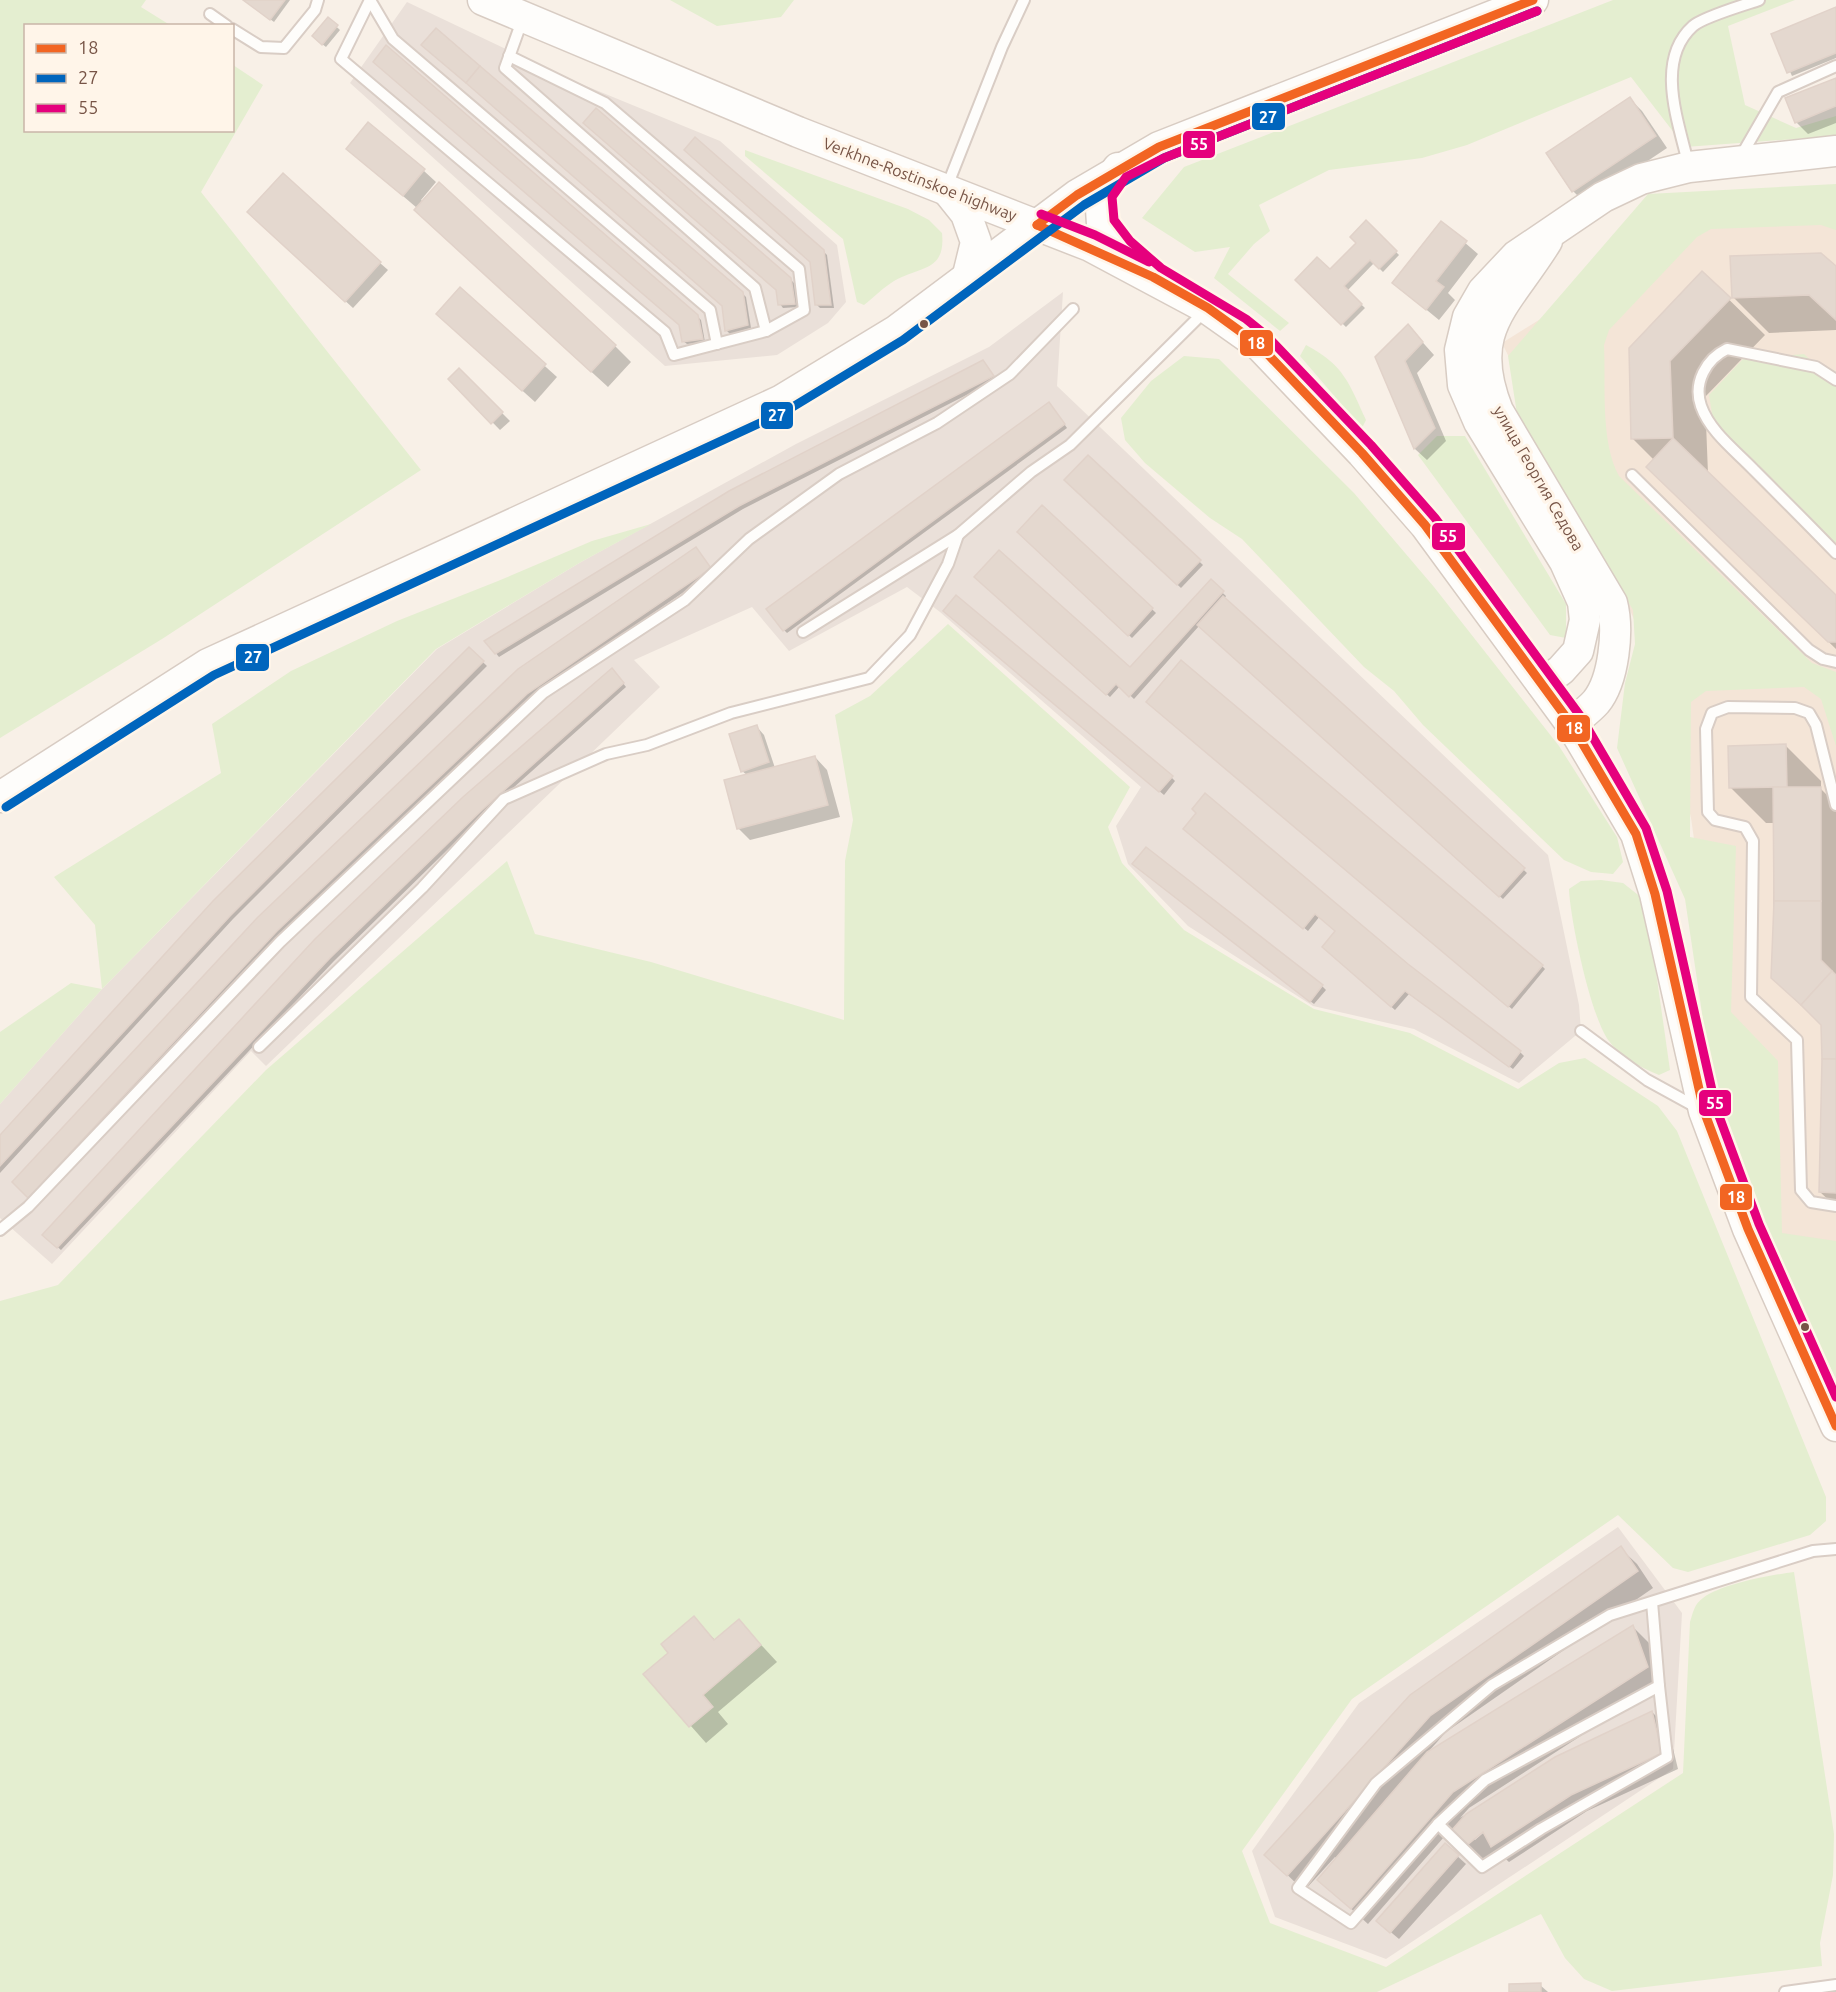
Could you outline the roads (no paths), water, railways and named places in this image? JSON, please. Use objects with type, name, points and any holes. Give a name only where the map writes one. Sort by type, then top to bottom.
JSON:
[{"type":"street","name":"Verkhne-Rostinskoe highway","points":[[483,0],[798,132],[1090,246],[1154,278],[1208,309],[1259,345],[1362,453],[1425,525],[1571,724],[1636,834],[1646,864],[1704,1110],[1748,1229],[1836,1426]]},
{"type":"street","points":[[0,797],[208,664],[780,401],[897,330],[1077,195],[1118,168],[1159,147],[1533,0]]},
{"type":"street","name":"улица Георгия Седова","points":[[1542,684],[1561,670],[1578,651],[1585,620],[1583,602],[1578,586],[1565,562],[1479,422],[1463,385],[1460,359],[1468,317],[1483,291],[1516,256],[1603,197],[1641,179],[1689,167],[1836,151]]},
{"type":"street","points":[[1118,168],[1100,194],[1102,224],[1121,249],[1154,278]]},
{"type":"street","points":[[946,189],[966,214],[976,242],[967,279]]},
{"type":"street","name":"улица Георгия Седова","points":[[1554,231],[1493,325],[1485,346],[1485,358],[1488,385],[1498,411],[1612,603],[1616,616],[1615,644],[1603,690],[1596,702],[1571,724]]},
{"type":"lane","points":[[234,30],[261,47],[284,48],[315,10],[318,0]]},
{"type":"lane","points":[[370,0],[341,59],[665,332],[674,355],[766,332],[804,310],[799,269],[605,103],[509,56]]},
{"type":"lane","points":[[370,0],[393,39],[710,310],[717,344]]},
{"type":"lane","points":[[946,189],[1002,47],[1024,0]]},
{"type":"lane","points":[[1689,167],[1672,91],[1674,51],[1694,24],[1759,0]]},
{"type":"lane","points":[[210,15],[224,24]]},
{"type":"lane","points":[[523,16],[505,68],[755,288],[766,332]]},
{"type":"lane","points":[[1738,162],[1778,92],[1836,66]]},
{"type":"lane","points":[[0,1230],[28,1207],[280,942],[543,693],[685,600],[749,539],[839,474],[937,423],[1010,374],[1073,309]]},
{"type":"lane","points":[[803,632],[958,534],[1031,472],[1070,445],[1208,309]]},
{"type":"lane","points":[[1836,380],[1816,368],[1727,349],[1709,362],[1701,377],[1699,394],[1701,406],[1717,432],[1836,553]]},
{"type":"lane","points":[[1632,475],[1809,650],[1823,659],[1836,662]]},
{"type":"lane","points":[[259,1047],[422,888],[504,799],[606,754],[647,745],[751,707],[869,678],[910,635],[948,564],[958,534]]},
{"type":"lane","points":[[1836,806],[1816,725],[1809,713],[1796,708],[1728,707],[1712,713],[1706,729],[1708,812],[1714,820],[1745,827],[1752,835],[1750,997],[1797,1040],[1801,1190],[1811,1202],[1836,1206]]},
{"type":"lane","points":[[1581,1031],[1647,1080],[1704,1110]]},
{"type":"lane","points":[[1659,1686],[1485,1780],[1438,1824],[1351,1923],[1298,1888],[1376,1784],[1492,1685],[1610,1615],[1813,1551],[1836,1549]]},
{"type":"lane","points":[[1438,1824],[1482,1867],[1541,1829],[1667,1757],[1652,1602]]},
{"type":"lane","points":[[1785,1992],[1836,1985]]}]
